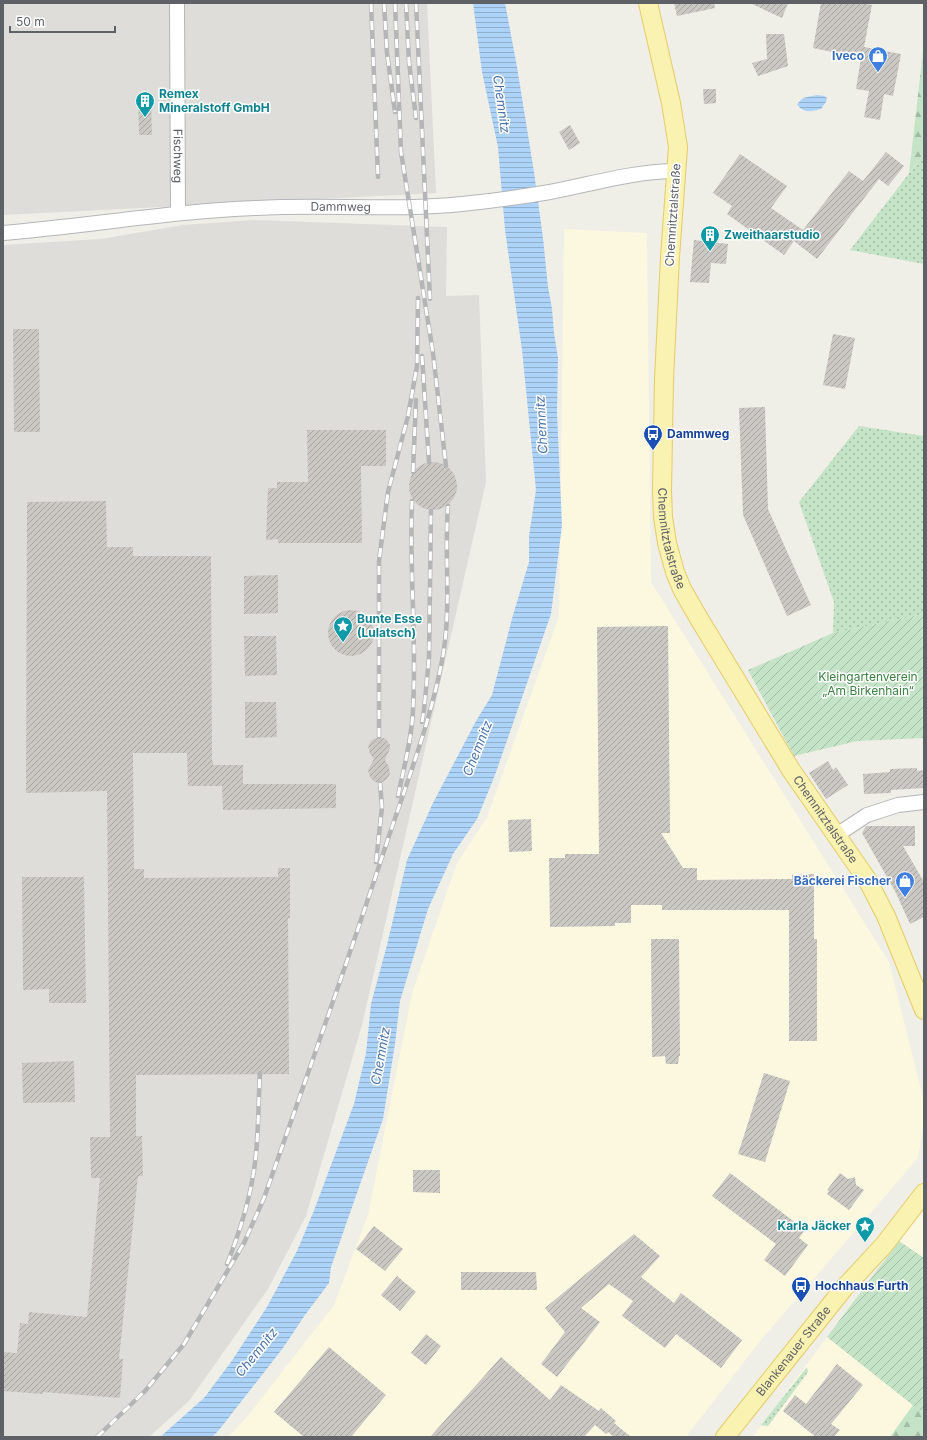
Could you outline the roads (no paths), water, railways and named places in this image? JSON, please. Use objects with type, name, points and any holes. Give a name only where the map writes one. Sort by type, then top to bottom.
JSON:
[{"type":"main road","name":"Chemnitztalstraße","points":[[648,3],[676,130],[678,147],[670,257],[665,371],[662,491],[663,517],[667,543],[675,572],[682,589],[698,617],[790,770],[868,881],[879,900],[924,1010]]},
{"type":"main road","name":"Blankenauer Straße","points":[[725,1437],[844,1288],[884,1245],[924,1193]]},
{"type":"street","name":"Fischweg","points":[[177,3],[178,213]]},
{"type":"street","name":"Dammweg","points":[[3,233],[33,231],[178,213],[258,208],[425,207],[492,201],[550,192],[638,174],[677,170]]},
{"type":"street","points":[[835,836],[867,815],[898,805],[924,802]]},
{"type":"water","name":"Chemnitz","points":[[473,3],[505,3],[534,172],[543,238],[558,358],[557,413],[562,525],[551,614],[495,775],[477,819],[453,854],[428,909],[400,1001],[383,1119],[331,1267],[329,1283],[283,1348],[212,1437],[160,1437],[204,1398],[231,1362],[267,1307],[297,1251],[354,1104],[366,1053],[371,1004],[387,945],[407,860],[433,803],[476,721],[492,695],[513,615],[529,562],[529,536],[536,490],[522,350],[505,230],[498,147],[482,72]]},
{"type":"water","points":[[817,95],[827,98],[821,109],[807,111],[801,109],[797,104],[803,98]]},
{"type":"railway","points":[[371,3],[378,177]]},
{"type":"railway","points":[[384,3],[387,53],[395,112]]},
{"type":"railway","points":[[395,3],[401,152],[433,353],[446,466]]},
{"type":"railway","points":[[406,3],[409,62],[416,118]]},
{"type":"railway","points":[[416,3],[430,299]]},
{"type":"railway","points":[[379,737],[379,561],[388,492],[408,416],[417,366],[418,298]]},
{"type":"railway","points":[[422,356],[429,462]]},
{"type":"railway","points":[[413,472],[416,400]]},
{"type":"railway","points":[[398,796],[409,742],[413,709],[414,657],[411,553],[412,501]]},
{"type":"railway","points":[[97,1437],[145,1391],[184,1344],[244,1243],[264,1198],[327,1020],[418,752],[431,707],[442,661],[447,622],[448,506]]},
{"type":"railway","points":[[422,722],[429,658],[431,511]]},
{"type":"railway","points":[[376,862],[382,807],[380,783]]},
{"type":"railway","points":[[227,1264],[236,1241],[252,1182],[257,1146],[260,1073]]},
{"type":"place","name":"Iveco","points":[[878,73]]},
{"type":"place","name":"Remex Mineralstoff GmbH","points":[[145,118]]},
{"type":"place","name":"Zweithaarstudio","points":[[710,252]]},
{"type":"place","name":"Dammweg","points":[[653,451]]},
{"type":"place","name":"Bunte Esse (Lulatsch)","points":[[343,643]]},
{"type":"place","name":"Bäckerei Fischer","points":[[905,898]]},
{"type":"place","name":"Karla Jäcker","points":[[865,1243]]},
{"type":"place","name":"Hochhaus Furth","points":[[801,1303]]},
{"type":"park label","name":"Kleingartenverein „Am Birkenhain“","points":[[868,684]]}]
